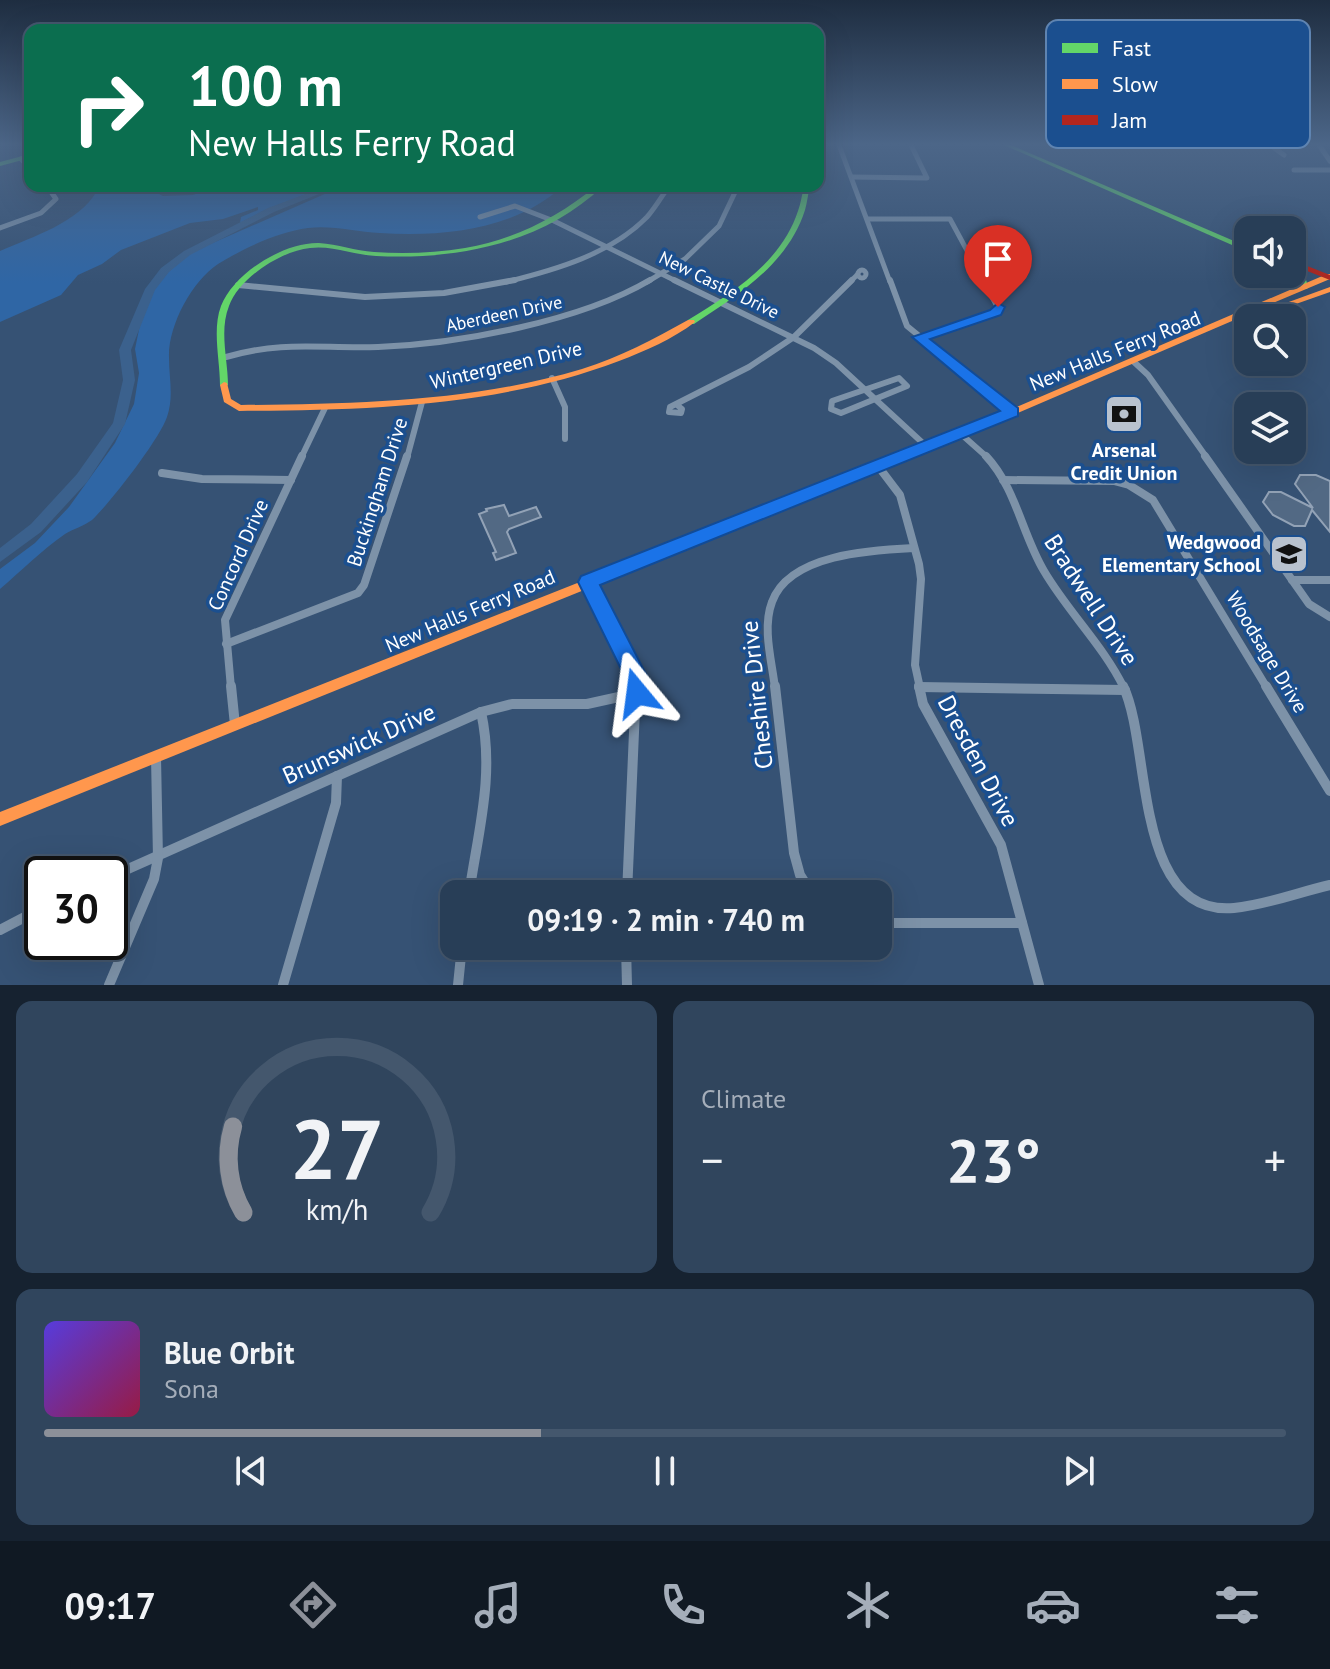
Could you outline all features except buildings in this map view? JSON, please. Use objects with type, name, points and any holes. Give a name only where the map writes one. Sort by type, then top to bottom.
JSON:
[{"type":"main road","points":[[1116,191],[1234,239]]},
{"type":"main road","points":[[226,357],[222,331],[225,308],[236,285],[253,271],[308,246],[376,254],[437,252],[511,237],[554,221],[594,192]]},
{"type":"main road","name":"Wintergreen Drive","points":[[226,357],[225,400],[229,405],[325,408],[422,402],[552,378],[642,347],[724,303],[761,274],[786,246],[801,218],[806,192]]},
{"type":"main road","points":[[1208,230],[1234,243]]},
{"type":"main road","points":[[1306,269],[1328,281]]},
{"type":"main road","points":[[1306,274],[1328,281]]},
{"type":"main road","name":"New Halls Ferry Road","points":[[1306,286],[1328,281]]},
{"type":"main road","name":"New Halls Ferry Road","points":[[1285,304],[1328,281]]},
{"type":"main road","name":"New Halls Ferry Road","points":[[1264,304],[1301,288]]},
{"type":"main road","name":"New Halls Ferry Road","points":[[0,819],[961,434],[1234,319]]},
{"type":"street","points":[[857,191],[905,320],[920,337],[1012,412]]},
{"type":"street","points":[[0,228],[49,209],[56,199],[51,192]]},
{"type":"street","points":[[236,285],[364,297],[444,293],[537,274],[605,246],[640,222],[666,192]]},
{"type":"street","name":"Aberdeen Drive","points":[[226,357],[279,345],[380,347],[491,334],[589,307],[662,273],[712,234],[729,211],[736,192]]},
{"type":"street","name":"New Castle Drive","points":[[480,217],[515,206],[554,221],[794,337],[836,363],[926,446]]},
{"type":"street","points":[[868,219],[950,219],[999,310],[920,337]]},
{"type":"street","points":[[677,405],[749,367],[794,337],[857,275]]},
{"type":"street","points":[[1134,362],[1148,375],[1309,604],[1330,617]]},
{"type":"street","points":[[552,378],[565,407],[565,439]]},
{"type":"street","points":[[899,378],[906,382],[905,389],[875,401],[841,413],[831,409],[832,401],[863,389],[899,378]]},
{"type":"street","name":"Buckingham Drive","points":[[226,644],[358,593],[364,585],[419,422],[422,402]]},
{"type":"street","name":"Concord Drive","points":[[235,725],[225,620],[325,408]]},
{"type":"street","name":"Bradwell Drive","points":[[961,434],[991,461],[1003,480],[1037,559],[1108,656],[1125,690],[1133,712],[1153,833],[1164,863],[1186,893],[1203,904],[1234,908],[1330,885]]},
{"type":"street","name":"Dresden Drive","points":[[878,466],[900,495],[921,579],[915,665],[919,687],[932,722],[1001,845],[1039,985]]},
{"type":"street","points":[[162,473],[202,479],[291,480]]},
{"type":"street","name":"Woodsage Drive","points":[[1003,480],[1114,481],[1129,485],[1153,500],[1330,791]]},
{"type":"street","name":"Cheshire Drive","points":[[803,880],[794,853],[768,624],[770,599],[780,584],[791,577],[844,554],[914,548]]},
{"type":"street","points":[[1292,580],[1330,580]]},
{"type":"street","points":[[588,582],[636,676],[628,880]]},
{"type":"street","points":[[919,687],[1125,690]]},
{"type":"street","name":"Brunswick Drive","points":[[128,870],[481,712],[512,704],[587,704],[637,693]]},
{"type":"street","points":[[471,880],[488,787],[486,728],[481,712]]},
{"type":"street","points":[[109,985],[154,879],[158,858],[156,756]]},
{"type":"street","points":[[283,985],[336,803],[337,776]]},
{"type":"street","points":[[0,930],[24,917]]},
{"type":"street","points":[[892,923],[1022,923]]},
{"type":"street","points":[[458,985],[461,960]]},
{"type":"street","points":[[626,960],[627,985]]},
{"type":"shaded area","points":[[96,192],[155,192],[163,196],[201,192],[312,192],[240,223],[241,217],[258,210],[258,207],[223,219],[190,223],[121,250],[102,264],[78,275],[61,295],[0,322],[0,251],[67,220]]},
{"type":"shaded area","points":[[329,192],[555,192],[523,212],[477,228],[404,234],[308,228],[262,242],[218,264],[199,281],[177,318],[170,345],[169,409],[162,427],[144,455],[92,520],[56,540],[0,589],[0,569],[35,543],[69,507],[115,443],[134,404],[139,373],[135,349],[149,294],[161,276],[192,252]]},
{"type":"waterway","points":[[0,556],[36,528],[82,478],[119,424],[129,380],[125,350],[150,289],[165,270],[187,253],[271,210],[319,192]]},
{"type":"traffic: fast","points":[[1113,191],[1234,244]]},
{"type":"traffic: fast","points":[[224,385],[221,335],[225,306],[238,285],[271,260],[295,249],[315,245],[404,255],[465,250],[523,234],[550,221],[592,192]]},
{"type":"traffic: fast","points":[[691,322],[731,296],[766,267],[793,231],[806,192]]},
{"type":"traffic: fast","points":[[595,581],[947,440]]},
{"type":"traffic: slow","points":[[947,440],[1330,276]]},
{"type":"traffic: slow","points":[[1290,304],[1330,289]]},
{"type":"traffic: slow","points":[[224,385],[227,400],[239,408],[354,406],[472,395],[530,385],[587,370],[641,349],[691,322]]},
{"type":"traffic: slow","points":[[0,819],[595,581]]},
{"type":"traffic: jam","points":[[1306,268],[1330,278]]},
{"type":"place","name":"Arsenal Credit Union","points":[[1124,414]]},
{"type":"place","name":"Wedgwood Elementary School","points":[[1289,554]]},
{"type":"route","points":[[637,693],[636,676],[588,582],[1012,412],[920,337],[996,312],[998,307]]}]
